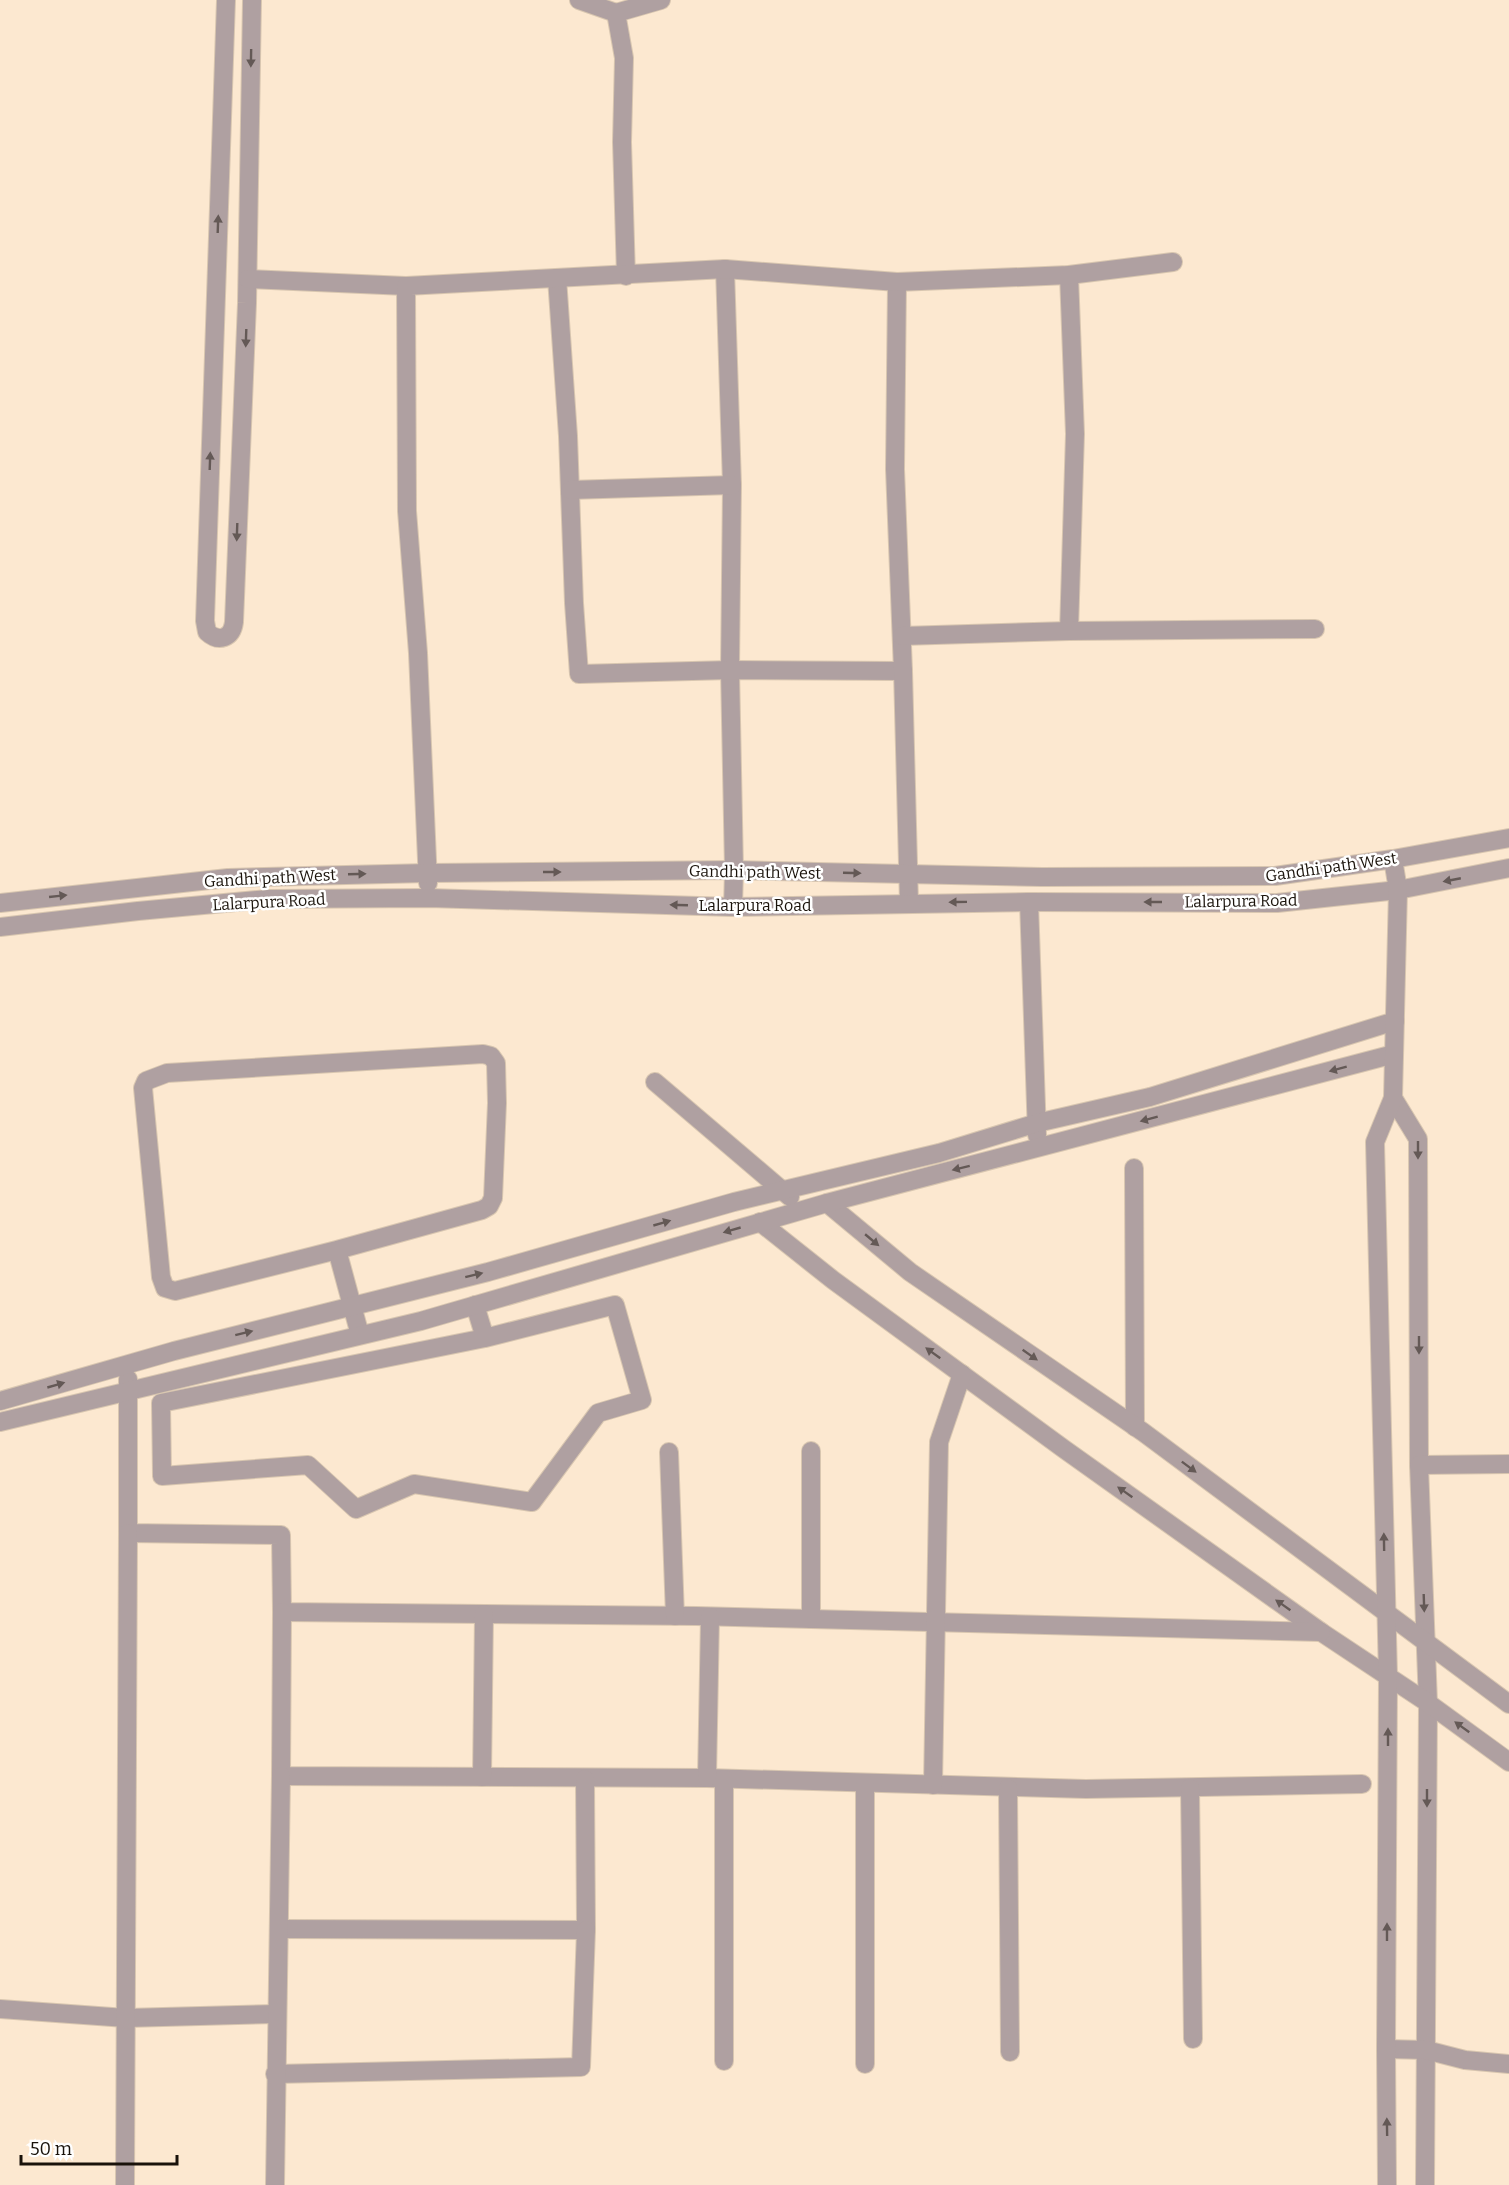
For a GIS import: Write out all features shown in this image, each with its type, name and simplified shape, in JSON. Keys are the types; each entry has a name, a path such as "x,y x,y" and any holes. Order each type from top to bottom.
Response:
{"street":[{"path":"226,0 205,621 207,632 214,637 228,636 233,628 248,270 252,0"},
{"path":"579,0 616,13 661,0"},
{"path":"616,13 624,58 622,142 626,276"},
{"path":"225,18 252,19"},
{"path":"222,101 250,103"},
{"path":"217,260 248,270 406,286 725,269 897,282 1069,275 1173,262"},
{"path":"725,269 732,484 730,670 733,907"},
{"path":"1069,275 1075,434 1069,631"},
{"path":"557,278 568,436 579,674 730,670 903,671"},
{"path":"897,282 895,469 909,903"},
{"path":"406,286 407,511 418,653 429,898"},
{"path":"215,301 247,303"},
{"path":"570,490 732,484"},
{"path":"902,636 1069,631 1316,629"},
{"name":"Gandhi path West","path":"0,903 228,878 428,873 734,870 1042,877 1275,876 1394,859 1509,838"},
{"path":"1388,2185 1386,2049 1388,1676 1376,1142 1393,1098 1398,890 1394,859"},
{"name":"Lalarpura Road","path":"0,927 268,899 429,898 733,907 1029,902 1276,903 1398,890 1509,868"},
{"path":"1029,902 1038,1149"},
{"path":"0,1401 127,1365 783,1191 939,1153 1037,1123 1150,1097 1395,1021"},
{"path":"471,1054 490,1056 496,1062 497,1103 493,1198 489,1206 482,1210 338,1250 175,1291 165,1288 161,1277 143,1088 146,1080 167,1073 471,1054"},
{"path":"0,1422 457,1310 827,1203 1394,1054"},
{"path":"656,1082 806,1209"},
{"path":"1393,1098 1418,1139 1419,1465 1428,1703 1425,2185"},
{"path":"1134,1168 1134,1427"},
{"path":"827,1203 910,1272 1134,1427 1509,1704"},
{"path":"760,1222 834,1281 962,1374 1321,1632 1428,1703 1509,1762"},
{"path":"606,1238 615,1265"},
{"path":"338,1250 360,1335"},
{"path":"448,1281 457,1310"},
{"path":"475,1305 485,1338"},
{"path":"615,1305 642,1400 598,1413 532,1502 414,1484 356,1509 308,1465 162,1476 161,1403 485,1338 615,1305"},
{"path":"125,2185 129,1390 127,1365"},
{"path":"933,1785 939,1442 962,1374"},
{"path":"811,1451 811,1619"},
{"path":"669,1452 675,1616"},
{"path":"1419,1465 1509,1464"},
{"path":"128,1533 281,1535 281,1776 275,2185"},
{"path":"282,1612 675,1616 1321,1632"},
{"path":"482,1777 484,1614"},
{"path":"710,1617 724,2061"},
{"path":"281,1776 716,1779 1008,1788 1190,1788 1362,1784"},
{"path":"275,2074 581,2067 586,1930 585,1779"},
{"path":"865,1784 865,2064"},
{"path":"1008,1788 1010,2052"},
{"path":"1190,1788 1193,2039"},
{"path":"279,1929 586,1930"},
{"path":"0,2009 126,2018 277,2014"},
{"path":"1386,2049 1426,2050 1465,2060 1509,2064"}]}
